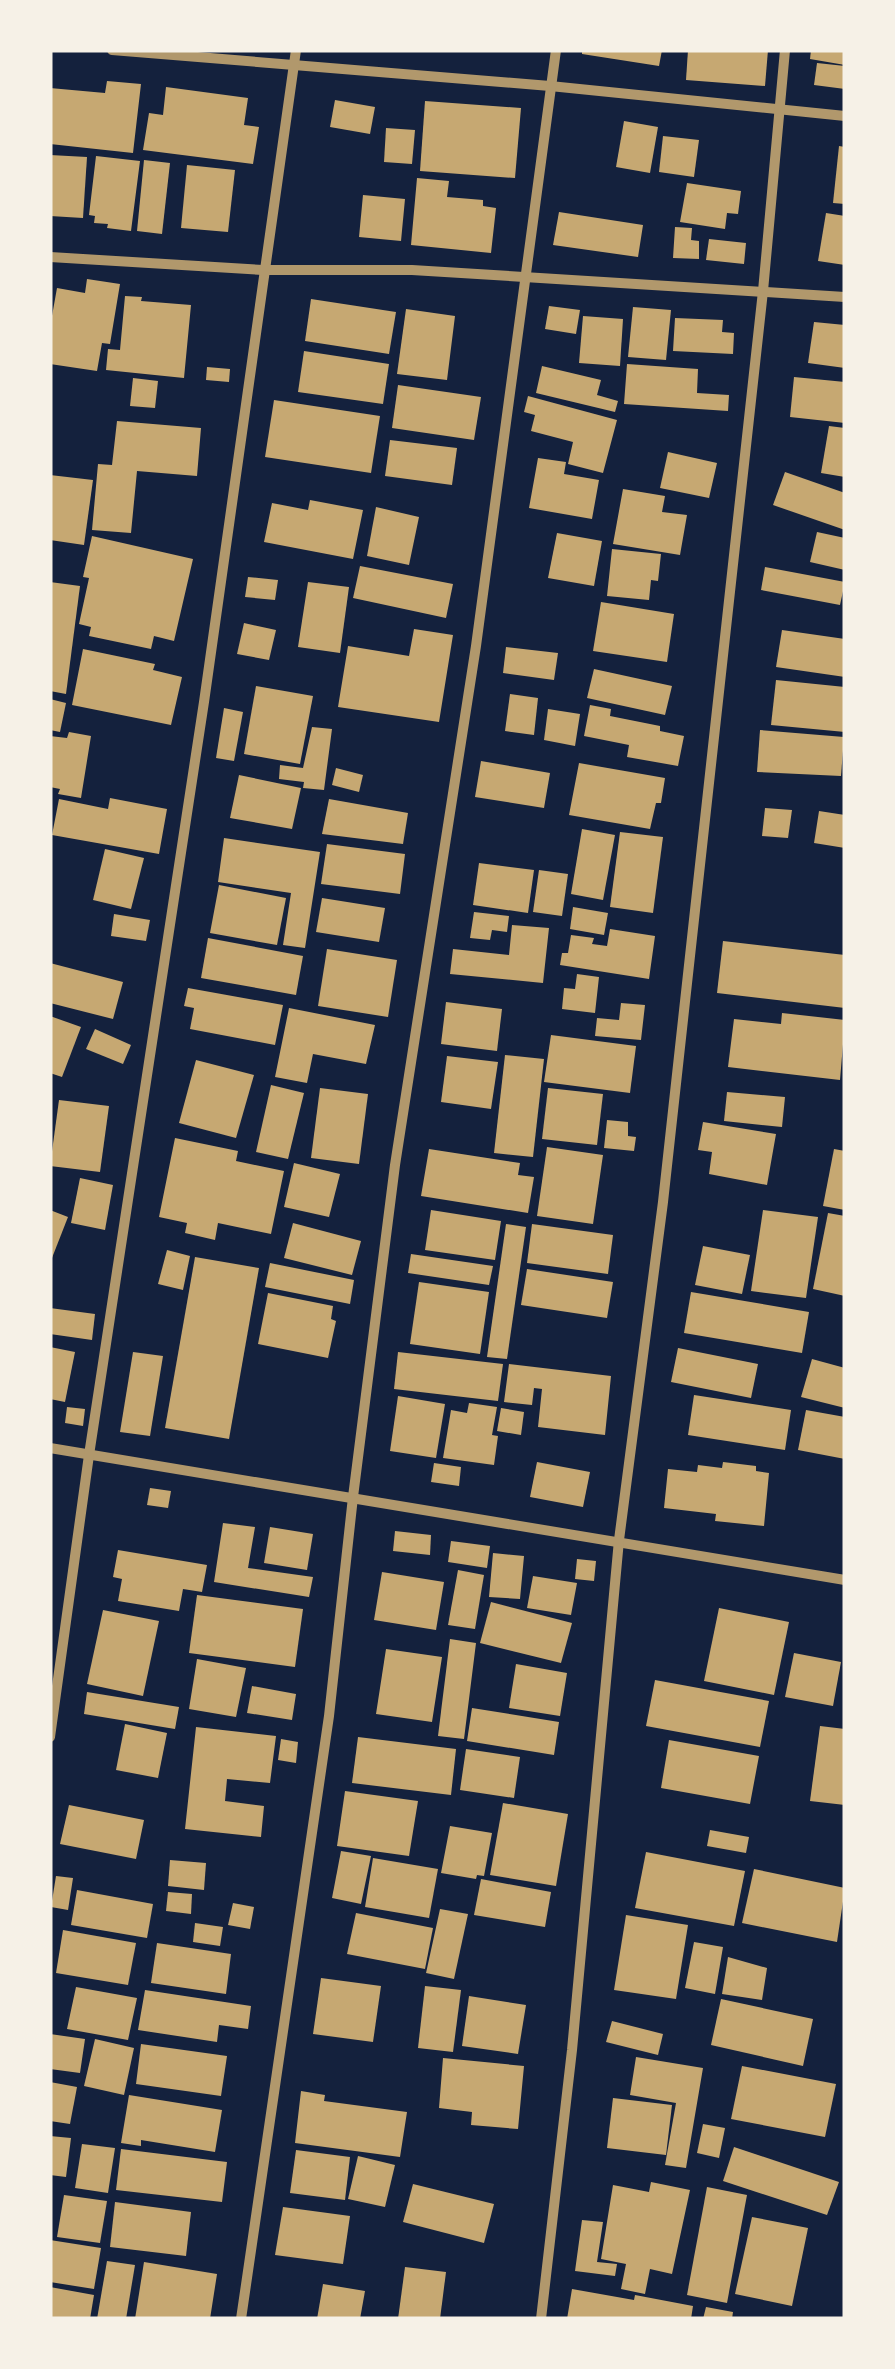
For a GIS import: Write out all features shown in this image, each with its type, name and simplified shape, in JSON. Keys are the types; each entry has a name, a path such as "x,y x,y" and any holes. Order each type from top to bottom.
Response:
{"street":[{"path":"112,50 550,86 845,116"},
{"path":"50,1737 296,50"},
{"path":"241,2319 329,1716 352,1497 395,1165 476,646 556,50"},
{"path":"541,2319 572,2050 619,1540 663,1202 763,291 785,50"},
{"path":"50,257 264,270 412,270 845,297"},
{"path":"50,1448 845,1580"}],"building":[{"path":"582,50 662,50 659,66 582,54"},
{"path":"688,50 768,50 765,86 686,80"},
{"path":"811,50 845,50 845,65 810,59"},
{"path":"817,63 845,66 845,89 814,85"},
{"path":"107,81 141,84 133,153 50,144 50,88 105,93"},
{"path":"166,87 248,98 244,125 259,127 253,164 143,150 149,113 163,115"},
{"path":"335,100 375,107 370,134 330,127"},
{"path":"425,101 521,108 515,178 420,171"},
{"path":"624,121 658,127 650,173 616,167"},
{"path":"386,128 415,130 412,164 384,162"},
{"path":"663,136 699,140 694,177 659,172"},
{"path":"839,146 845,147 845,204 833,203"},
{"path":"50,155 87,157 83,218 50,216"},
{"path":"96,156 140,161 131,231 107,228 108,224 94,223 95,216 89,215"},
{"path":"144,160 170,163 162,234 137,231"},
{"path":"187,165 235,170 228,232 181,228"},
{"path":"417,178 449,181 447,197 483,200 483,206 496,208 491,253 411,245"},
{"path":"687,183 741,191 738,214 727,213 725,229 680,222"},
{"path":"363,195 405,199 401,241 359,237"},
{"path":"559,212 643,225 638,257 553,245"},
{"path":"826,213 845,216 845,265 818,261"},
{"path":"675,227 692,228 691,240 699,241 699,259 673,258"},
{"path":"709,239 746,243 744,264 706,260"},
{"path":"87,279 120,284 110,344 102,343 97,371 50,364 50,327 57,288 85,293"},
{"path":"125,296 191,305 184,378 106,370 108,349 120,350"},
{"path":"311,299 396,312 389,354 305,341"},
{"path":"549,306 580,310 576,334 545,329"},
{"path":"633,307 671,310 666,360 628,357"},
{"path":"406,309 455,316 447,380 397,374"},
{"path":"583,316 623,319 620,366 579,363"},
{"path":"675,318 723,320 722,332 734,333 733,354 673,351"},
{"path":"814,322 845,325 845,368 808,363"},
{"path":"304,351 389,364 383,404 298,392"},
{"path":"627,364 698,369 697,393 729,395 728,411 624,404"},
{"path":"542,366 601,380 597,395 618,401 615,412 536,393"},
{"path":"207,367 230,369 229,382 206,380"},
{"path":"794,377 845,382 845,423 790,417"},
{"path":"133,378 158,381 155,408 130,406"},
{"path":"398,385 481,397 474,440 392,428"},
{"path":"528,396 617,420 603,473 568,464 573,442 531,431 535,415 524,412"},
{"path":"274,400 380,416 371,473 265,457"},
{"path":"117,421 201,428 197,476 137,471 131,533 92,530 98,464 112,465"},
{"path":"829,426 845,428 845,477 821,473"},
{"path":"390,440 457,448 452,485 385,476"},
{"path":"668,452 717,463 709,498 660,488"},
{"path":"538,458 566,462 564,474 599,480 592,519 529,508"},
{"path":"785,472 845,493 845,530 773,505"},
{"path":"50,475 93,480 84,545 50,540"},
{"path":"623,489 665,496 662,512 687,515 680,555 613,544"},
{"path":"310,500 363,510 353,559 264,542 272,503 308,510"},
{"path":"376,507 419,517 409,565 367,556"},
{"path":"817,532 845,538 845,570 810,562"},
{"path":"557,533 602,541 594,586 548,578"},
{"path":"92,536 193,559 174,641 154,636 151,649 89,636 91,627 79,624 89,578 83,577"},
{"path":"612,549 661,554 658,581 651,580 649,600 607,596"},
{"path":"360,566 453,584 446,618 353,598"},
{"path":"765,567 845,582 840,605 761,590"},
{"path":"248,577 278,580 275,600 245,597"},
{"path":"50,582 80,586 66,694 50,691"},
{"path":"308,582 349,587 340,653 298,647"},
{"path":"601,602 674,614 667,662 593,651"},
{"path":"244,623 276,630 269,660 237,654"},
{"path":"414,629 453,635 439,722 338,707 348,646 409,656"},
{"path":"782,630 845,639 845,677 776,667"},
{"path":"506,647 558,653 554,680 503,673"},
{"path":"83,649 155,664 153,670 182,677 171,725 72,705"},
{"path":"594,669 672,686 665,715 587,698"},
{"path":"776,680 845,687 845,732 771,725"},
{"path":"256,686 313,696 300,764 244,754"},
{"path":"510,694 538,698 534,735 505,731"},
{"path":"50,699 66,703 60,732 50,730"},
{"path":"590,705 611,709 610,716 660,726 660,731 684,736 678,766 627,757 629,745 584,736"},
{"path":"224,708 243,712 234,761 216,758"},
{"path":"548,709 580,714 575,746 544,740"},
{"path":"312,727 332,729 324,790 303,788 304,782 279,779 280,765 303,768"},
{"path":"760,730 844,737 841,776 757,772"},
{"path":"69,732 91,736 81,798 58,794 60,789 50,787 50,736 67,738"},
{"path":"481,761 550,773 544,808 475,797"},
{"path":"579,763 665,778 661,803 656,803 650,829 569,815"},
{"path":"336,768 363,775 359,792 332,785"},
{"path":"239,775 301,788 292,829 230,818"},
{"path":"110,798 167,809 159,854 52,835 59,799 108,809"},
{"path":"329,799 408,813 403,844 322,834"},
{"path":"765,808 792,810 788,838 762,836"},
{"path":"819,811 845,815 845,848 814,843"},
{"path":"582,829 615,835 603,900 571,894"},
{"path":"620,832 663,837 653,913 610,907"},
{"path":"224,838 320,852 305,948 283,945 291,893 218,882"},
{"path":"327,844 405,854 400,894 321,884"},
{"path":"105,849 144,858 131,909 93,900"},
{"path":"479,863 534,870 528,913 473,905"},
{"path":"539,870 568,874 562,916 533,912"},
{"path":"219,885 286,898 277,945 210,933"},
{"path":"322,898 385,908 379,942 316,932"},
{"path":"573,907 608,913 604,935 570,929"},
{"path":"474,912 509,916 507,932 492,930 490,940 470,938"},
{"path":"114,914 150,920 146,941 111,936"},
{"path":"512,925 549,928 543,983 450,974 453,949 509,955"},
{"path":"610,929 655,936 649,979 560,965 562,953 568,953 571,935 594,938 592,944 607,946"},
{"path":"208,938 303,956 296,995 201,978"},
{"path":"723,941 845,955 845,1008 717,993"},
{"path":"327,949 397,960 388,1017 318,1006"},
{"path":"50,963 123,982 113,1019 50,1003"},
{"path":"577,974 599,977 595,1013 562,1009 564,988 575,989"},
{"path":"188,988 283,1005 275,1045 190,1029 194,1008 184,1006"},
{"path":"446,1002 502,1009 497,1051 441,1044"},
{"path":"621,1003 645,1005 641,1040 595,1036 597,1018 619,1020"},
{"path":"289,1008 375,1025 366,1064 313,1054 307,1083 275,1077"},
{"path":"782,1013 845,1020 840,1080 728,1067 734,1019 781,1024"},
{"path":"50,1016 81,1027 62,1077 50,1073"},
{"path":"95,1029 131,1045 123,1064 86,1049"},
{"path":"551,1035 636,1046 630,1093 544,1082"},
{"path":"505,1055 544,1059 533,1157 494,1153"},
{"path":"447,1056 498,1062 491,1109 441,1102"},
{"path":"196,1060 254,1075 236,1138 179,1123"},
{"path":"271,1085 304,1093 288,1159 256,1152"},
{"path":"320,1088 368,1094 359,1164 311,1158"},
{"path":"548,1088 603,1094 597,1145 542,1139"},
{"path":"727,1092 785,1097 782,1127 724,1121"},
{"path":"59,1100 109,1106 100,1172 50,1166"},
{"path":"607,1120 628,1122 628,1136 636,1137 634,1151 604,1148"},
{"path":"703,1122 776,1134 767,1185 709,1174 712,1152 698,1150"},
{"path":"175,1138 238,1151 236,1161 284,1171 271,1234 218,1223 215,1240 185,1233 187,1223 159,1217"},
{"path":"547,1147 603,1155 593,1224 537,1216"},
{"path":"429,1149 520,1163 518,1175 534,1177 528,1213 421,1196"},
{"path":"834,1149 845,1151 845,1210 823,1206"},
{"path":"294,1163 340,1174 329,1217 284,1207"},
{"path":"80,1178 113,1185 105,1230 71,1223"},
{"path":"50,1210 68,1217 50,1263"},
{"path":"431,1210 501,1221 495,1260 425,1250"},
{"path":"763,1210 818,1217 806,1298 751,1291"},
{"path":"828,1213 845,1216 845,1296 813,1289"},
{"path":"293,1223 361,1241 352,1275 284,1258"},
{"path":"506,1224 526,1227 507,1359 487,1357"},
{"path":"532,1224 613,1235 608,1274 527,1263"},
{"path":"703,1246 750,1255 742,1294 695,1285"},
{"path":"167,1250 190,1256 183,1290 158,1284"},
{"path":"411,1254 493,1266 489,1285 408,1273"},
{"path":"195,1257 259,1268 229,1439 165,1428"},
{"path":"270,1263 354,1280 350,1304 265,1287"},
{"path":"527,1269 613,1282 607,1318 521,1305"},
{"path":"419,1282 489,1292 480,1354 410,1344"},
{"path":"691,1292 809,1312 802,1353 684,1333"},
{"path":"268,1293 333,1306 331,1319 336,1321 328,1358 258,1344"},
{"path":"50,1308 95,1314 92,1340 50,1334"},
{"path":"50,1347 75,1352 65,1402 50,1399"},
{"path":"678,1348 758,1364 751,1398 671,1382"},
{"path":"133,1352 163,1356 150,1436 120,1432"},
{"path":"398,1352 503,1364 498,1401 394,1389"},
{"path":"812,1359 845,1368 845,1408 801,1397"},
{"path":"509,1364 611,1376 605,1435 538,1427 542,1389 534,1388 532,1405 504,1402"},
{"path":"694,1395 791,1410 785,1450 688,1435"},
{"path":"398,1396 445,1404 436,1458 390,1451"},
{"path":"469,1403 497,1407 492,1435 498,1436 494,1465 443,1458 451,1410 467,1413"},
{"path":"67,1407 85,1409 83,1426 65,1423"},
{"path":"501,1408 524,1412 521,1435 497,1431"},
{"path":"806,1410 845,1417 845,1459 798,1450"},
{"path":"537,1462 590,1472 583,1507 530,1497"},
{"path":"723,1462 756,1466 756,1471 769,1473 764,1526 715,1521 716,1514 664,1508 668,1469 697,1472 698,1465 722,1468"},
{"path":"434,1463 461,1467 459,1486 431,1482"},
{"path":"150,1488 171,1491 168,1508 147,1505"},
{"path":"223,1523 255,1527 248,1568 313,1577 309,1597 214,1582"},
{"path":"270,1527 313,1534 307,1570 264,1563"},
{"path":"395,1531 431,1535 430,1555 393,1551"},
{"path":"451,1541 490,1546 487,1568 448,1562"},
{"path":"118,1550 207,1565 202,1592 183,1589 179,1611 118,1601 122,1579 113,1577"},
{"path":"493,1553 524,1556 520,1599 489,1597"},
{"path":"577,1559 596,1561 594,1581 575,1579"},
{"path":"458,1570 484,1575 475,1629 448,1625"},
{"path":"382,1572 444,1582 436,1630 374,1620"},
{"path":"533,1576 577,1583 571,1615 527,1608"},
{"path":"197,1595 303,1609 295,1667 189,1653"},
{"path":"491,1602 572,1623 561,1663 480,1643"},
{"path":"719,1608 789,1622 774,1695 704,1681"},
{"path":"103,1610 159,1621 143,1696 87,1684"},
{"path":"450,1639 476,1643 464,1739 438,1736"},
{"path":"386,1649 442,1657 432,1722 376,1714"},
{"path":"794,1653 841,1662 833,1706 785,1697"},
{"path":"197,1659 246,1668 236,1717 189,1709"},
{"path":"516,1664 567,1673 560,1716 509,1708"},
{"path":"655,1680 769,1701 760,1747 646,1726"},
{"path":"252,1686 296,1694 292,1720 247,1713"},
{"path":"87,1692 179,1707 175,1729 84,1714"},
{"path":"472,1708 559,1722 554,1755 467,1741"},
{"path":"125,1724 167,1733 158,1778 116,1770"},
{"path":"820,1726 845,1729 845,1805 810,1801"},
{"path":"196,1727 276,1736 270,1783 227,1779 225,1801 264,1806 261,1837 185,1829"},
{"path":"358,1737 456,1749 451,1795 352,1783"},
{"path":"281,1739 298,1742 296,1763 278,1760"},
{"path":"669,1740 759,1756 750,1804 661,1788"},
{"path":"466,1749 520,1757 514,1798 460,1790"},
{"path":"345,1791 418,1801 409,1856 337,1846"},
{"path":"503,1803 568,1814 556,1886 490,1875"},
{"path":"69,1805 144,1820 136,1859 60,1844"},
{"path":"450,1826 492,1833 484,1876 477,1875 476,1879 441,1873"},
{"path":"710,1830 749,1837 746,1853 707,1846"},
{"path":"341,1851 371,1856 361,1904 332,1898"},
{"path":"646,1852 745,1871 734,1926 635,1908"},
{"path":"373,1858 438,1869 429,1918 365,1907"},
{"path":"170,1860 206,1863 204,1890 168,1886"},
{"path":"754,1869 845,1888 837,1942 742,1923"},
{"path":"56,1876 73,1878 68,1910 51,1907"},
{"path":"481,1879 551,1892 545,1927 474,1915"},
{"path":"77,1890 153,1904 147,1938 71,1925"},
{"path":"168,1892 192,1894 191,1914 166,1911"},
{"path":"233,1903 254,1907 250,1929 228,1925"},
{"path":"440,1909 468,1914 454,1979 426,1973"},
{"path":"356,1913 433,1928 425,1969 347,1954"},
{"path":"626,1915 688,1925 676,1999 614,1990"},
{"path":"195,1923 223,1927 220,1946 193,1942"},
{"path":"63,1930 136,1943 128,1985 56,1973"},
{"path":"694,1942 723,1947 715,1994 685,1988"},
{"path":"157,1943 231,1954 226,1994 151,1983"},
{"path":"728,1957 767,1968 762,2000 722,1994"},
{"path":"321,1978 381,1986 373,2042 313,2034"},
{"path":"425,1986 461,1990 453,2052 418,2048"},
{"path":"76,1987 137,1998 128,2040 67,2029"},
{"path":"145,1990 251,2006 248,2029 219,2025 217,2042 138,2030"},
{"path":"469,1996 526,2005 518,2054 462,2046"},
{"path":"721,1999 813,2019 803,2066 711,2045"},
{"path":"612,2021 663,2034 658,2055 606,2042"},
{"path":"50,2034 85,2039 80,2073 50,2069"},
{"path":"95,2039 134,2048 124,2095 84,2086"},
{"path":"141,2044 227,2056 221,2096 136,2084"},
{"path":"636,2057 703,2068 686,2168 665,2165 676,2103 630,2095"},
{"path":"443,2058 524,2066 518,2129 471,2125 472,2112 439,2108"},
{"path":"742,2066 836,2084 825,2137 731,2119"},
{"path":"50,2082 77,2087 70,2124 50,2121"},
{"path":"301,2091 325,2095 324,2101 407,2112 400,2157 295,2143"},
{"path":"129,2095 222,2110 215,2152 141,2140 141,2146 121,2143"},
{"path":"613,2098 672,2105 666,2155 607,2148"},
{"path":"703,2124 725,2128 719,2158 697,2153"},
{"path":"50,2136 71,2138 66,2177 50,2175"},
{"path":"82,2144 115,2148 108,2193 75,2188"},
{"path":"734,2147 839,2182 827,2215 723,2181"},
{"path":"121,2149 227,2162 222,2202 116,2190"},
{"path":"296,2150 350,2157 345,2200 290,2193"},
{"path":"358,2156 395,2165 385,2207 348,2199"},
{"path":"651,2182 690,2190 672,2274 650,2269 645,2294 621,2289 626,2264 601,2259 613,2185 649,2192"},
{"path":"413,2184 494,2204 484,2243 403,2222"},
{"path":"707,2187 747,2195 727,2303 687,2295"},
{"path":"64,2195 107,2201 100,2243 57,2237"},
{"path":"115,2202 191,2212 186,2256 110,2247"},
{"path":"283,2207 350,2216 343,2264 275,2255"},
{"path":"752,2217 808,2228 792,2306 735,2294"},
{"path":"582,2220 603,2222 597,2262 617,2264 615,2276 575,2271"},
{"path":"50,2240 101,2248 94,2289 50,2282"},
{"path":"107,2261 135,2265 126,2319 97,2319"},
{"path":"144,2262 217,2274 210,2319 135,2319"},
{"path":"405,2267 446,2272 440,2319 398,2319"},
{"path":"323,2284 365,2291 360,2319 317,2319"},
{"path":"50,2287 94,2295 90,2319 50,2319"},
{"path":"572,2289 693,2306 691,2319 567,2319"},
{"path":"706,2307 733,2312 732,2319 703,2319"}]}
